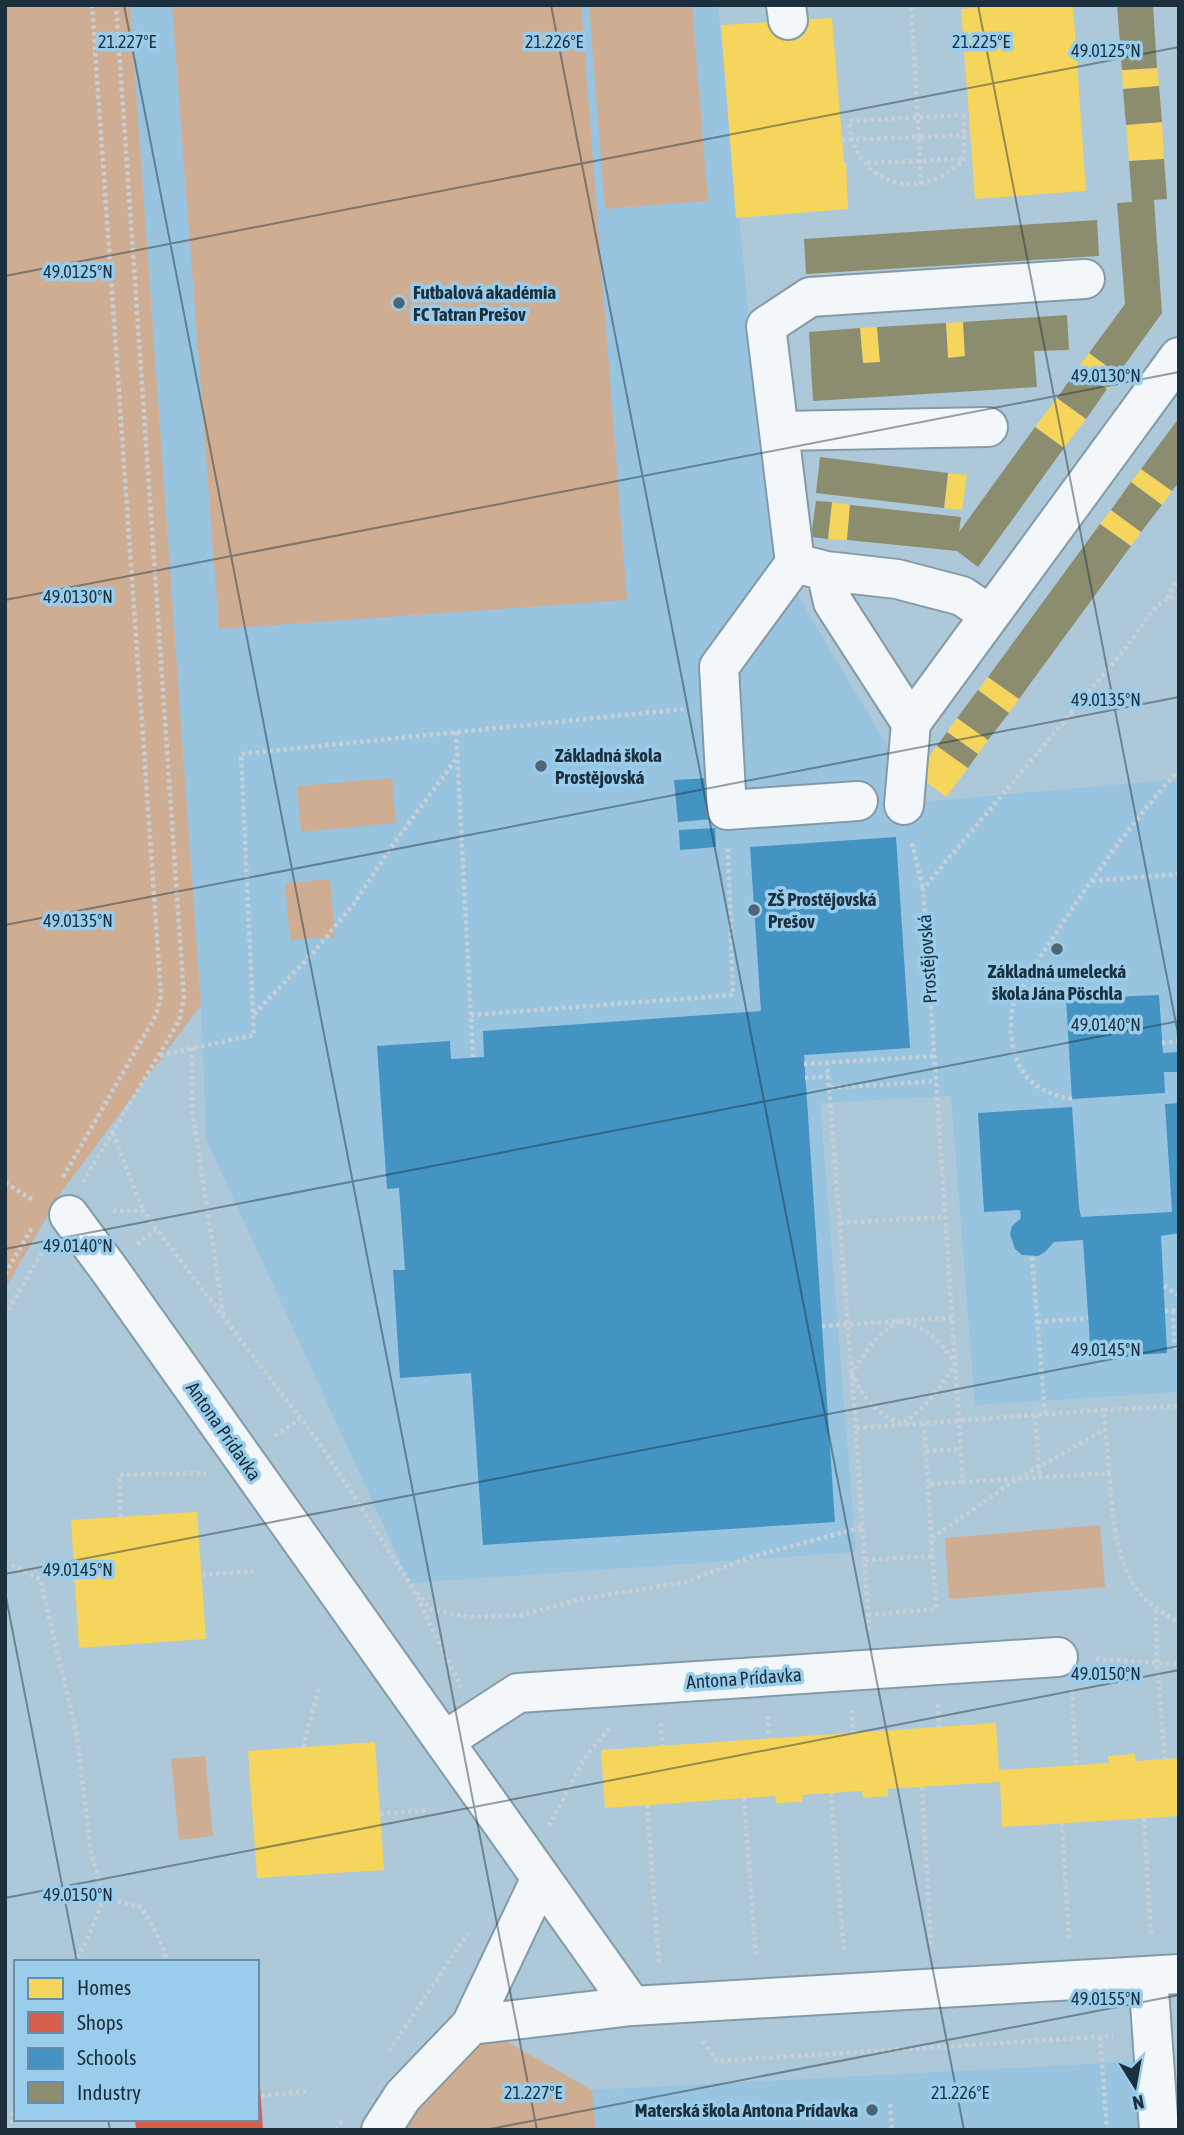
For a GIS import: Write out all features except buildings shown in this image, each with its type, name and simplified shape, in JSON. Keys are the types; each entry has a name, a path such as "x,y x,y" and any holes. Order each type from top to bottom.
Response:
{"street":[{"path":"911,723 810,567 780,431 766,326 810,297 1085,279"},
{"path":"904,805 911,723 1179,357"},
{"path":"780,431 988,427"},
{"path":"810,567 897,579 962,596 990,615"},
{"path":"810,567 719,667 727,810 858,801"},
{"name":"Antona Prídavka","path":"59,1209 101,1257 632,2006"},
{"name":"Antona Prídavka","path":"444,1741 518,1693 1064,1657"},
{"path":"381,2130 403,2096 471,2025 532,1866"},
{"path":"471,2025 632,2006 1164,1975 1159,2130"}],"path":[{"path":"5,1316 156,1016 161,996 92,5"},
{"path":"5,1274 59,1209 112,1132 179,1021 184,998 116,5"},
{"path":"911,5 921,184"},
{"path":"964,115 967,135 964,159 953,170 939,179 908,185 876,174 850,140 849,121 964,115"},
{"path":"842,140 967,135"},
{"path":"866,163 964,159"},
{"path":"1167,599 1179,578"},
{"name":"Prostějovská","path":"962,1482 923,889 1125,649 1155,609 1167,599 1179,595"},
{"path":"159,1055 254,1035 241,754 721,706"},
{"path":"456,732 473,1057"},
{"path":"253,1015 312,954 353,905 394,843 457,758"},
{"path":"1072,1099 1057,1096 1023,1075 1014,1060 1011,1020 1014,1000 1091,881 1150,801 1179,770"},
{"path":"471,1015 733,995 727,810"},
{"path":"1091,881 1179,874"},
{"path":"1162,1043 1179,1041"},
{"path":"192,1048 192,1110 224,1320"},
{"path":"804,1063 934,1056"},
{"path":"827,1062 872,1670"},
{"path":"805,1078 828,1076"},
{"path":"829,1088 936,1081"},
{"path":"112,1132 142,1211"},
{"path":"840,1223 945,1217"},
{"path":"1032,1257 1045,1413"},
{"path":"1164,1286 1179,1295"},
{"path":"1165,1311 1176,1310 1175,1351 1179,1351"},
{"path":"822,1326 951,1318"},
{"path":"1038,1322 1088,1318"},
{"path":"852,1374 868,1348 900,1321 916,1324 932,1335 955,1363 938,1392 902,1424"},
{"path":"852,1374 871,1406 887,1419 902,1424"},
{"path":"856,1428 1045,1413 1179,1406"},
{"path":"1104,1410 1116,1533 1128,1576 1156,1609 1179,1623"},
{"path":"1035,1415 1040,1477"},
{"path":"868,1615 936,1609 924,1423"},
{"path":"932,1539 1017,1479 1106,1429"},
{"path":"926,1451 960,1449"},
{"path":"120,1517 120,1475 254,1472"},
{"path":"928,1484 1109,1473"},
{"path":"410,1583 431,1610 469,1617 522,1615 581,1599 686,1582 751,1557 863,1527"},
{"path":"865,1560 933,1556"},
{"path":"5,1562 40,1579 77,1735 91,1853 104,1898 87,1940 75,1960"},
{"path":"202,1575 253,1571"},
{"path":"1156,1609 1164,1759"},
{"path":"1076,1765 1064,1657 1179,1664"},
{"path":"532,1866 587,1754 643,1685"},
{"path":"303,1747 319,1688"},
{"path":"922,1787 931,1948"},
{"path":"831,1793 844,1952"},
{"path":"744,1798 756,1958"},
{"path":"647,1805 659,1963"},
{"path":"380,1814 429,1810"},
{"path":"1144,1818 1151,1935"},
{"path":"1062,1824 1069,1940"},
{"path":"104,1898 141,1907 158,1936 167,1960"},
{"path":"387,2055 475,1923"},
{"path":"1100,2037 1107,2130"},
{"path":"261,2096 306,2091"},
{"path":"890,2104 891,2130"},
{"path":"336,2130 350,2108"},
{"path":"9,2130 14,2109"}],"shaded area":[{"path":"5,5 130,5 201,1005 60,1194 5,1289"},
{"name":"Základná škola Prostějovská","path":"130,5 718,5 772,551 920,802 1179,779 1179,1392 975,1405 951,1096 820,1103 856,1552 410,1583 206,1139 201,1005"},
{"name":"Futbalová akadémia FC Tatran Prešov","path":"172,5 581,5 627,600 219,629"},
{"path":"589,5 692,5 708,201 605,209"},
{"path":"392,778 396,823 301,832 297,786"},
{"path":"330,879 335,937 290,940 285,883"},
{"path":"1100,1525 1105,1587 949,1599 945,1538"},
{"path":"205,1756 213,1836 179,1840 171,1759"},
{"path":"458,2014 592,2090 596,2130 378,2130"},
{"name":"Materská škola Antona Prídavka","path":"1148,2061 1152,2130 596,2130 592,2090"}],"place":[{"name":"Futbalová akadémia FC Tatran Prešov","path":"399,303"},
{"name":"Základná škola Prostějovská","path":"541,766"},
{"name":"ZŠ Prostějovská Prešov","path":"754,910"},
{"name":"Základná umelecká škola Jána Pöschla","path":"1057,949"},
{"name":"Materská škola Antona Prídavka","path":"872,2110"}]}
